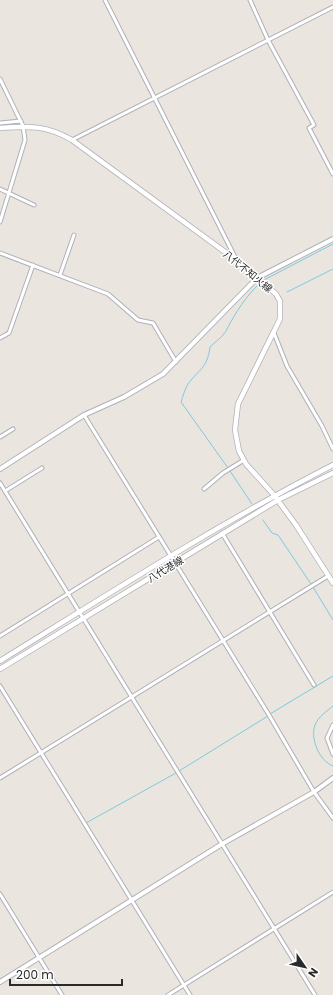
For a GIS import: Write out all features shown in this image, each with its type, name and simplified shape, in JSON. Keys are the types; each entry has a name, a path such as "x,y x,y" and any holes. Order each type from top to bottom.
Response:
{"main road":[{"name":"八代不知火線","path":"0,128 23,126 50,129 72,140 236,260 276,294 280,306 280,319 238,404 235,430 239,451 244,460 278,500 333,583"},
{"name":"八代港線","path":"0,661 170,555 274,495 333,465"},
{"name":"八代港線","path":"0,669 278,500 333,473"}],"street":[{"path":"105,0 156,98 236,260"},
{"path":"250,0 268,40 314,125 309,128 333,174"},
{"path":"72,140 333,7"},
{"path":"0,79 21,121 25,140 0,222"},
{"path":"0,123 21,121"},
{"path":"0,189 34,205"},
{"path":"60,275 74,235"},
{"path":"0,469 84,415 124,397 163,374 259,279 333,239"},
{"path":"0,253 108,294 138,320 153,323 176,362"},
{"path":"0,338 9,333 33,265"},
{"path":"274,333 287,366 322,426 333,449"},
{"path":"84,415 223,640 314,792 333,818"},
{"path":"0,437 13,429"},
{"path":"204,489 223,473 244,460"},
{"path":"5,491 42,468"},
{"path":"0,483 132,695 315,995"},
{"path":"222,533 314,685"},
{"path":"0,636 159,538"},
{"path":"0,778 270,610 328,576"},
{"path":"0,686 190,995"},
{"path":"333,725 327,738 333,754"},
{"path":"0,982 222,844 314,792 333,778"},
{"path":"168,995 333,892"},
{"path":"0,894 62,995"}],"waterway":[{"path":"262,281 333,244"},
{"path":"287,292 333,269"},
{"path":"228,468 181,402 188,384 205,364 210,347 226,332 242,304 260,283"},
{"path":"230,471 252,504"},
{"path":"263,520 272,533 278,535 311,584"},
{"path":"313,587 333,620"},
{"path":"270,714 333,676"},
{"path":"333,706 318,719 314,730 315,742 320,754 333,766"},
{"path":"179,771 268,716"},
{"path":"86,823 176,773"}]}
